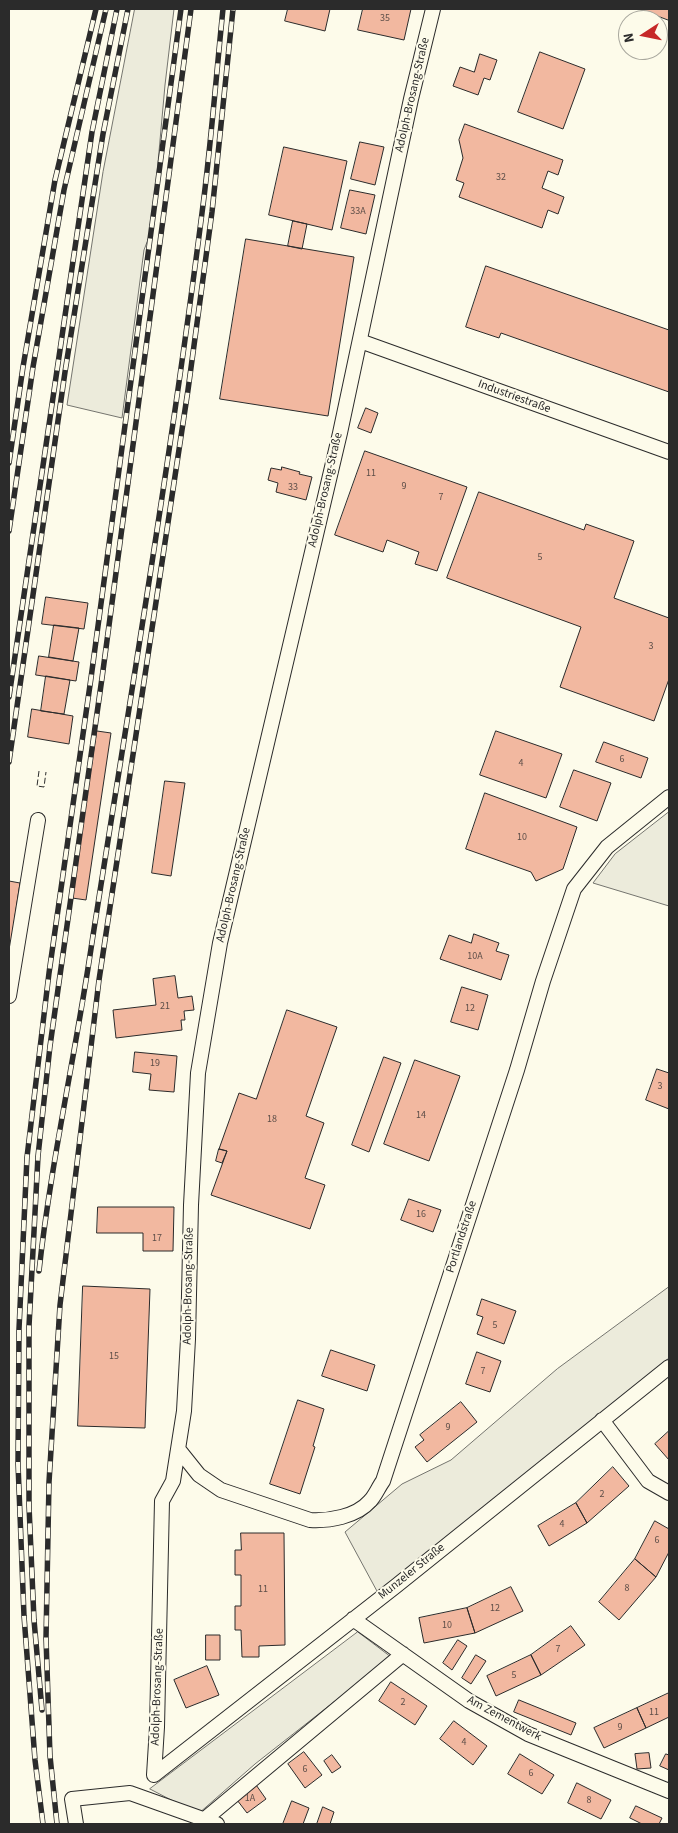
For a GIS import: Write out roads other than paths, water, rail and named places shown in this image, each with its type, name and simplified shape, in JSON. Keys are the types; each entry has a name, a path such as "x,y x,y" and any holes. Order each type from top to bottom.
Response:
{"street":[{"name":"Adolph-Brosang-Straße","path":"154,1775 157,1727 162,1501 173,1481 184,1411 188,1339 191,1205 198,1073 220,943 360,341 411,100 433,9"},
{"name":"Industriestraße","path":"360,341 669,452"},
{"name":"Portlandstraße","path":"179,1450 199,1475 221,1490 310,1520 324,1521 348,1516 369,1502 383,1481 574,889 607,847 669,797"},
{"path":"9,996 38,820"},
{"name":"Munzeler Straße","path":"154,1775 669,1367"},
{"path":"602,1420 648,1481 669,1493"},
{"name":"Am Zementwerk","path":"353,1619 469,1701 528,1734 669,1791"},
{"path":"76,1824 72,1799 130,1792 211,1822 403,1654"}],"railway":[{"path":"9,463 23,367 55,180 96,9"},
{"path":"9,531 33,367 64,190 106,9"},
{"path":"9,697 92,132 117,9"},
{"path":"9,762 65,372 103,134 128,9"},
{"path":"43,1824 35,1760 24,1616 18,1464 19,1329 27,1157 49,973 91,678 181,9"},
{"path":"42,1710 34,1620 29,1506 29,1326 38,1156 50,1046 102,678 191,9"},
{"path":"39,1271 50,1189 86,983 177,396 205,188 223,9"},
{"path":"57,1824 50,1756 46,1638 49,1482 60,1305 99,980 188,390 212,212 233,9"}]}
